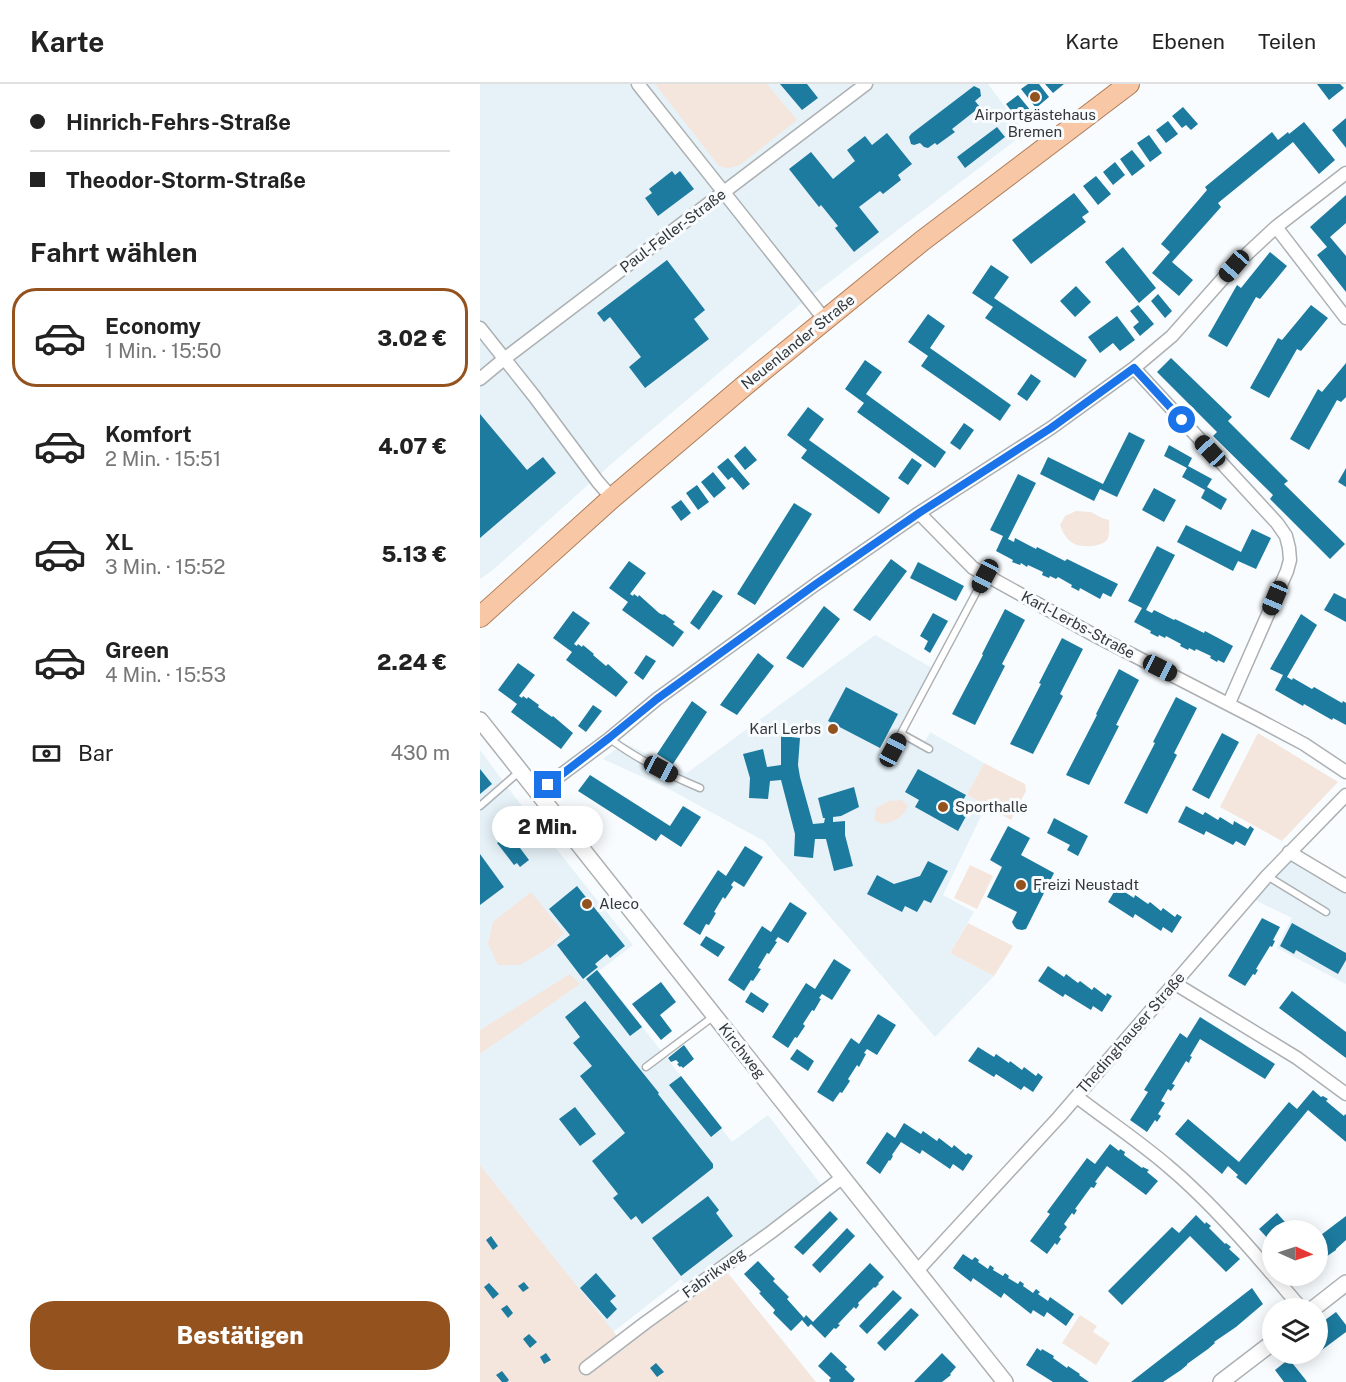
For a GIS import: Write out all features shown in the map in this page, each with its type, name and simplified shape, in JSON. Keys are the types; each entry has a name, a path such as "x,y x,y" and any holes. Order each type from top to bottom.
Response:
{"main road":[{"name":"Neuenlander Straße","path":"480,617 612,498 744,386 922,241 1129,84"}],"street":[{"path":"638,84 825,320"},
{"name":"Paul-Feller-Straße","path":"480,379 866,84"},
{"path":"538,792 657,699 789,603 919,513 1051,428 1134,368 1172,336 1234,266 1276,227 1346,173"},
{"path":"1276,227 1346,318"},
{"path":"480,328 612,498"},
{"path":"1134,368 1265,510 1286,536 1288,542 1290,560 1287,571 1229,704"},
{"name":"Karl-Lerbs-Straße","path":"919,513 973,568 985,576 1304,744 1346,772"},
{"name":"Kirchweg","path":"480,720 1005,1382"},
{"name":"Thedinghauser Straße","path":"917,1271 1077,1097 1267,876 1346,795"},
{"path":"1289,852 1346,886"},
{"path":"1174,983 1297,1058 1346,1094"},
{"path":"1077,1097 1168,1166 1262,1261"},
{"name":"Fabrikweg","path":"586,1368 843,1178"},
{"path":"1327,1298 1346,1283"},
{"path":"1283,1286 1293,1298"},
{"path":"1221,1382 1262,1351"}],"lane":[{"path":"890,754 985,576"},
{"path":"902,734 929,749"},
{"path":"609,738 624,750 700,788"},
{"path":"480,806 520,770"},
{"path":"1267,876 1326,912"},
{"path":"646,1067 714,1015"}],"shaded area":[{"path":"480,84 988,84 1025,133 798,306 617,459 480,579"},
{"path":"655,84 767,84 797,120 740,165 730,168 722,167"},
{"path":"1076,511 1091,512 1109,520 1109,533 1106,541 1096,546 1082,546 1068,540 1060,525 1065,516"},
{"path":"875,635 932,668 901,729 922,741 926,740 930,732 984,763 967,795 986,806 943,895 974,912 950,953 994,976 935,1037 764,841 667,788 603,759 624,743 687,773"},
{"path":"1258,733 1338,782 1282,841 1220,807"},
{"path":"480,750 633,945 599,971 732,1142 768,1115 822,1186 686,1286 681,1279 613,1332 480,1165"},
{"path":"984,763 1025,784 1026,791 1011,820 967,795"},
{"path":"902,800 908,806 897,819 881,824 874,819 876,808 889,801"},
{"path":"1296,850 1346,878 1346,984 1277,948 1292,918 1251,898"},
{"path":"970,865 993,876 977,909 954,898"},
{"path":"531,892 564,933 550,947 520,965 498,965 488,944 493,922"},
{"path":"968,923 1013,946 994,976 950,953"},
{"path":"570,974 580,984 480,1054 480,1030"},
{"path":"480,1165 625,1346 727,1272 816,1382 480,1382"},
{"path":"1080,1315 1097,1326 1093,1332 1110,1343 1096,1365 1062,1343"}],"building":[{"path":"780,84 807,84 818,98 802,110"},
{"path":"1028,84 1039,84 1049,97 1036,108 1021,89"},
{"path":"1045,84 1064,84 1053,93"},
{"path":"1317,84 1340,84 1344,88 1329,100"},
{"path":"974,86 980,89 981,96 975,101 980,107 952,129 955,132 937,145 935,143 928,148 920,143 911,144 909,137 911,134"},
{"path":"1018,95 1031,111 1019,121 1006,104"},
{"path":"1183,107 1198,124 1191,130 1186,125 1182,128 1172,116"},
{"path":"1346,118 1346,148 1332,130"},
{"path":"1168,121 1178,134 1166,143 1156,130"},
{"path":"1304,122 1335,160 1319,174 1293,142 1218,203 1221,207 1172,262 1193,280 1179,296 1152,273 1170,252 1161,244 1207,190 1205,187 1272,132 1278,140"},
{"path":"997,127 1005,137 965,168 957,157"},
{"path":"887,133 912,164 898,175 901,180 883,194 880,191 859,207 879,232 854,252 835,228 838,226 821,205 819,207 789,169 811,152 833,179 855,161 847,150 865,136 872,145"},
{"path":"1149,135 1162,153 1150,162 1137,143"},
{"path":"1132,150 1145,166 1132,176 1120,159"},
{"path":"1115,162 1125,175 1113,185 1103,172"},
{"path":"672,171 675,175 680,171 694,189 658,216 645,198 652,193 649,189"},
{"path":"1096,176 1111,194 1098,205 1083,186"},
{"path":"1074,193 1089,212 1082,217 1086,222 1031,264 1012,240"},
{"path":"1346,195 1346,223 1330,237 1346,256 1346,292 1317,255 1327,247 1310,227"},
{"path":"1123,247 1156,288 1139,303 1105,262"},
{"path":"1270,252 1287,266 1260,299 1256,297 1227,347 1208,336 1237,285 1241,288"},
{"path":"667,260 705,310 694,319 709,339 645,388 629,367 641,357 610,317 604,322 597,313"},
{"path":"991,265 1009,277 994,298 1087,360 1075,378 985,318 993,307 972,293"},
{"path":"1076,286 1091,302 1075,317 1060,301"},
{"path":"1158,294 1172,311 1165,318 1151,301"},
{"path":"1138,305 1154,324 1140,336 1133,327 1139,322 1130,311"},
{"path":"1311,305 1328,318 1301,351 1297,349 1269,398 1250,388 1278,338 1282,340"},
{"path":"928,314 945,326 930,348 1011,405 1000,421 921,366 928,356 908,342"},
{"path":"1117,316 1135,340 1120,351 1113,343 1100,353 1088,337"},
{"path":"1171,358 1232,417 1228,421 1288,481 1284,484 1345,544 1330,559 1270,499 1273,495 1213,436 1217,432 1157,372"},
{"path":"865,360 882,372 866,394 946,452 935,468 857,412 864,403 845,389"},
{"path":"1346,363 1346,397 1341,402 1337,400 1309,450 1290,439 1318,389 1322,392"},
{"path":"1031,374 1041,381 1027,401 1017,394"},
{"path":"808,407 824,419 809,440 890,498 879,514 801,458 807,450 787,435"},
{"path":"480,414 527,470 543,457 556,473 480,538"},
{"path":"964,423 974,430 960,450 950,443"},
{"path":"1129,432 1145,440 1117,497 1100,489 1094,501 1040,474 1048,457 1103,484"},
{"path":"1169,445 1192,458 1188,466 1212,479 1207,487 1227,499 1221,510 1201,498 1205,490 1182,477 1187,468 1164,456"},
{"path":"745,446 757,460 745,470 734,456"},
{"path":"728,458 750,484 743,490 732,477 728,480 717,467"},
{"path":"912,458 922,465 908,485 898,478"},
{"path":"1346,468 1346,487 1338,482"},
{"path":"713,472 726,488 714,498 701,482"},
{"path":"1018,474 1036,483 1008,539 1014,542 1015,538 1065,561 1067,559 1118,584 1111,597 1103,593 1100,599 1080,588 1079,591 1058,577 1056,579 1050,576 1049,578 1042,575 1043,572 1028,565 1027,567 1021,563 1020,565 1012,562 1013,560 996,551 1003,536 990,530"},
{"path":"697,485 709,502 698,510 686,493"},
{"path":"1154,488 1176,500 1164,522 1142,510"},
{"path":"681,500 691,513 681,521 671,507"},
{"path":"794,503 812,514 755,605 737,594"},
{"path":"1186,525 1241,552 1252,529 1271,538 1256,569 1238,561 1233,571 1177,542"},
{"path":"1157,546 1175,555 1146,610 1152,613 1154,610 1204,633 1205,631 1233,646 1224,663 1218,660 1217,662 1210,658 1211,656 1196,649 1195,651 1189,648 1188,650 1166,636 1165,638 1159,635 1158,637 1134,622 1142,608 1128,601"},
{"path":"891,559 907,571 870,621 853,610"},
{"path":"629,561 646,573 630,594 638,597 639,595 659,613 675,622 673,624 684,632 673,647 622,610 628,602 609,588"},
{"path":"918,562 964,586 956,601 910,578"},
{"path":"713,590 723,596 699,630 690,623"},
{"path":"1334,593 1346,599 1346,622 1324,610"},
{"path":"824,606 840,619 803,668 786,658"},
{"path":"1005,609 1025,620 1002,664 1005,666 975,725 952,714"},
{"path":"573,611 590,623 574,644 582,647 583,645 628,682 616,697 566,660 572,652 553,638"},
{"path":"933,613 948,621 930,653 924,649 928,641 920,636"},
{"path":"1301,614 1317,625 1287,677 1346,703 1346,725 1304,704 1303,706 1275,690 1283,675 1270,669"},
{"path":"1062,638 1083,649 1060,694 1063,696 1033,754 1010,744"},
{"path":"758,653 774,666 737,715 720,705"},
{"path":"646,655 656,661 643,680 634,673"},
{"path":"518,663 535,675 519,696 527,699 528,697 573,733 561,749 511,712 517,704 498,690"},
{"path":"1119,669 1139,680 1089,785 1066,775"},
{"path":"846,687 898,714 880,748 828,721"},
{"path":"1176,697 1197,708 1174,753 1177,755 1147,814 1124,803"},
{"path":"692,701 707,712 673,764 657,754"},
{"path":"593,705 602,711 586,732 578,726"},
{"path":"1222,733 1239,742 1209,799 1192,790"},
{"path":"781,736 800,738 798,765 813,824 824,823 825,818 823,818 818,798 854,787 859,807 841,816 833,817 833,822 845,821 845,835 853,866 834,871 826,839 815,839 813,858 794,856 795,834 781,780 770,781 768,799 749,798 750,778 743,754 763,749 767,767 781,765"},
{"path":"480,769 492,784 480,794"},
{"name":"Sporthalle","path":"918,769 966,795 962,802 971,807 958,831 915,807 919,800 905,792"},
{"path":"590,775 670,826 683,806 701,817 681,847 661,834 656,841 578,791"},
{"path":"1186,806 1203,815 1205,812 1218,820 1220,817 1233,825 1234,821 1248,829 1250,826 1254,829 1245,846 1236,841 1233,845 1206,831 1204,835 1178,822"},
{"path":"1054,818 1088,836 1078,856 1067,850 1070,845 1047,833"},
{"name":"Freizi Neustadt","path":"1008,826 1030,838 1021,855 1054,873 1026,929 1022,930 1017,929 1012,922 1017,912 987,897 1002,867 990,860"},
{"path":"507,836 514,846 517,844 529,860 520,867 517,863 514,865 497,843"},
{"path":"745,846 763,857 744,887 734,881 731,885 733,887 725,899 723,897 709,925 706,924 700,935 683,924 718,870 726,876"},
{"path":"480,854 504,887 480,905"},
{"path":"928,861 948,871 931,903 924,900 917,912 905,906 902,912 867,894 877,875 894,884 920,876"},
{"path":"577,886 625,946 610,958 607,954 595,964 598,967 583,979 557,945 570,935 549,909"},
{"path":"1117,887 1134,898 1135,895 1148,904 1150,902 1161,911 1163,908 1175,917 1177,914 1182,917 1172,933 1163,927 1161,931 1135,914 1133,918 1108,902"},
{"path":"790,902 807,913 788,943 778,937 775,941 777,942 758,968 761,969 744,991 728,980 762,926 771,932"},
{"path":"1262,918 1280,927 1272,947 1270,946 1256,969 1258,970 1255,975 1253,974 1245,986 1228,976"},
{"path":"1292,923 1346,953 1346,960 1338,974 1296,950 1294,954 1280,946"},
{"path":"706,936 725,947 718,957 700,945"},
{"path":"834,959 851,970 832,1000 822,994 814,1011 812,1010 803,1024 805,1026 788,1048 772,1037 806,983 815,989"},
{"path":"1048,966 1064,977 1066,974 1092,990 1094,987 1106,996 1107,993 1112,996 1102,1012 1093,1006 1091,1010 1065,994 1063,997 1038,981"},
{"path":"597,970 642,1027 630,1036 586,979"},
{"path":"661,982 676,1002 660,1015 672,1031 661,1040 632,1004"},
{"path":"1292,991 1346,1032 1346,1058 1279,1008"},
{"path":"751,992 769,1004 763,1013 745,1002"},
{"path":"585,1001 713,1164 713,1168 642,1224 636,1216 631,1220 613,1198 618,1194 592,1161 625,1133 580,1076 592,1066 573,1043 580,1037 565,1017"},
{"path":"878,1014 896,1025 877,1055 867,1049 859,1067 857,1065 848,1079 850,1081 833,1102 817,1092 851,1038 859,1044"},
{"path":"1200,1017 1275,1064 1265,1079 1200,1039 1190,1056 1192,1057 1189,1063 1186,1061 1172,1084 1175,1085 1171,1091 1168,1089 1161,1101 1165,1103 1158,1114 1161,1116 1157,1122 1155,1120 1147,1132 1130,1120 1148,1092 1144,1090 1180,1033 1187,1038"},
{"path":"684,1045 694,1059 683,1068 677,1064 679,1063 676,1060 671,1062 668,1058"},
{"path":"978,1047 994,1057 996,1054 1009,1063 1010,1061 1022,1070 1024,1067 1036,1076 1038,1073 1043,1077 1033,1092 1024,1086 1021,1090 996,1074 994,1077 968,1061"},
{"path":"797,1049 814,1061 808,1071 790,1059"},
{"path":"681,1076 722,1128 711,1137 669,1085"},
{"path":"1313,1090 1321,1097 1328,1099 1326,1101 1344,1116 1346,1115 1346,1142 1308,1110 1246,1185 1228,1166 1222,1174 1175,1134 1188,1119 1239,1162 1289,1102 1297,1109"},
{"path":"575,1107 596,1134 580,1146 559,1119"},
{"path":"904,1123 921,1134 923,1131 937,1141 939,1138 952,1148 954,1145 966,1155 968,1153 973,1156 963,1171 953,1164 950,1169 922,1150 920,1154 901,1142 880,1174 866,1163 887,1132 895,1138"},
{"path":"1110,1144 1119,1151 1120,1149 1125,1152 1124,1155 1142,1168 1149,1170 1147,1172 1158,1181 1146,1195 1107,1166 1095,1182 1097,1183 1094,1188 1091,1187 1075,1209 1077,1210 1074,1215 1072,1213 1064,1224 1067,1227 1059,1237 1061,1239 1057,1245 1055,1243 1047,1254 1030,1241 1050,1214 1047,1212 1087,1158 1095,1164"},
{"path":"708,1196 719,1210 716,1213 733,1236 681,1276 652,1238"},
{"path":"830,1211 838,1219 803,1255 794,1247"},
{"path":"1277,1213 1283,1220 1269,1220"},
{"path":"1196,1215 1205,1224 1206,1222 1211,1226 1209,1228 1231,1247 1229,1249 1240,1259 1226,1272 1190,1236 1122,1305 1108,1291 1172,1227 1179,1233"},
{"path":"1346,1216 1346,1240 1328,1255 1328,1230"},
{"path":"847,1228 855,1236 820,1273 812,1265"},
{"path":"491,1236 498,1246 493,1250 486,1240"},
{"path":"963,1254 972,1260 975,1257 988,1269 990,1265 994,1268 993,1270 1003,1276 1005,1273 1009,1276 1008,1278 1018,1284 1020,1281 1033,1293 1036,1289 1040,1292 1038,1294 1048,1301 1050,1297 1074,1314 1066,1326 1047,1312 1044,1317 1033,1310 1031,1314 1004,1293 1001,1298 973,1278 971,1282 953,1268"},
{"path":"758,1261 775,1279 773,1281 789,1297 787,1299 804,1318 806,1315 813,1322 870,1263 884,1277 858,1303 856,1309 854,1307 838,1324 840,1325 825,1338 811,1324 808,1327 802,1320 791,1331 773,1313 775,1310 744,1274"},
{"path":"596,1273 616,1296 610,1301 617,1309 607,1319 580,1288"},
{"path":"524,1282 529,1288 523,1292 518,1286"},
{"path":"489,1283 499,1294 493,1299 484,1287"},
{"path":"1252,1288 1262,1305 1181,1370 1163,1382 1131,1382"},
{"path":"893,1290 902,1298 867,1334 859,1326"},
{"path":"507,1305 513,1313 508,1318 501,1309"},
{"path":"911,1308 919,1315 885,1351 877,1343"},
{"path":"1336,1312 1346,1325 1346,1332 1328,1345 1328,1318"},
{"path":"529,1334 537,1342 530,1348 523,1339"},
{"path":"1037,1348 1054,1356 1053,1358 1089,1382 1053,1382 1026,1365"},
{"path":"831,1352 847,1367 845,1369 855,1379 853,1382 830,1382 831,1378 818,1366"},
{"path":"546,1353 551,1360 544,1364 540,1357"},
{"path":"942,1353 956,1367 951,1375 942,1382 914,1382"},
{"path":"656,1363 664,1372 657,1377 650,1368"},
{"path":"1283,1364 1293,1364 1307,1382 1284,1382 1275,1370"},
{"path":"502,1371 509,1380 507,1382 502,1382 496,1375"}],"place":[{"name":"Airportgästehaus Bremen","path":"1035,97"},
{"name":"Karl Lerbs","path":"833,729"},
{"name":"Sporthalle","path":"943,807"},
{"name":"Freizi Neustadt","path":"1021,885"},
{"name":"Aleco","path":"587,904"}],"route":[{"path":"548,785 657,699 816,584 919,513 1051,428 1134,368 1182,420"}]}
